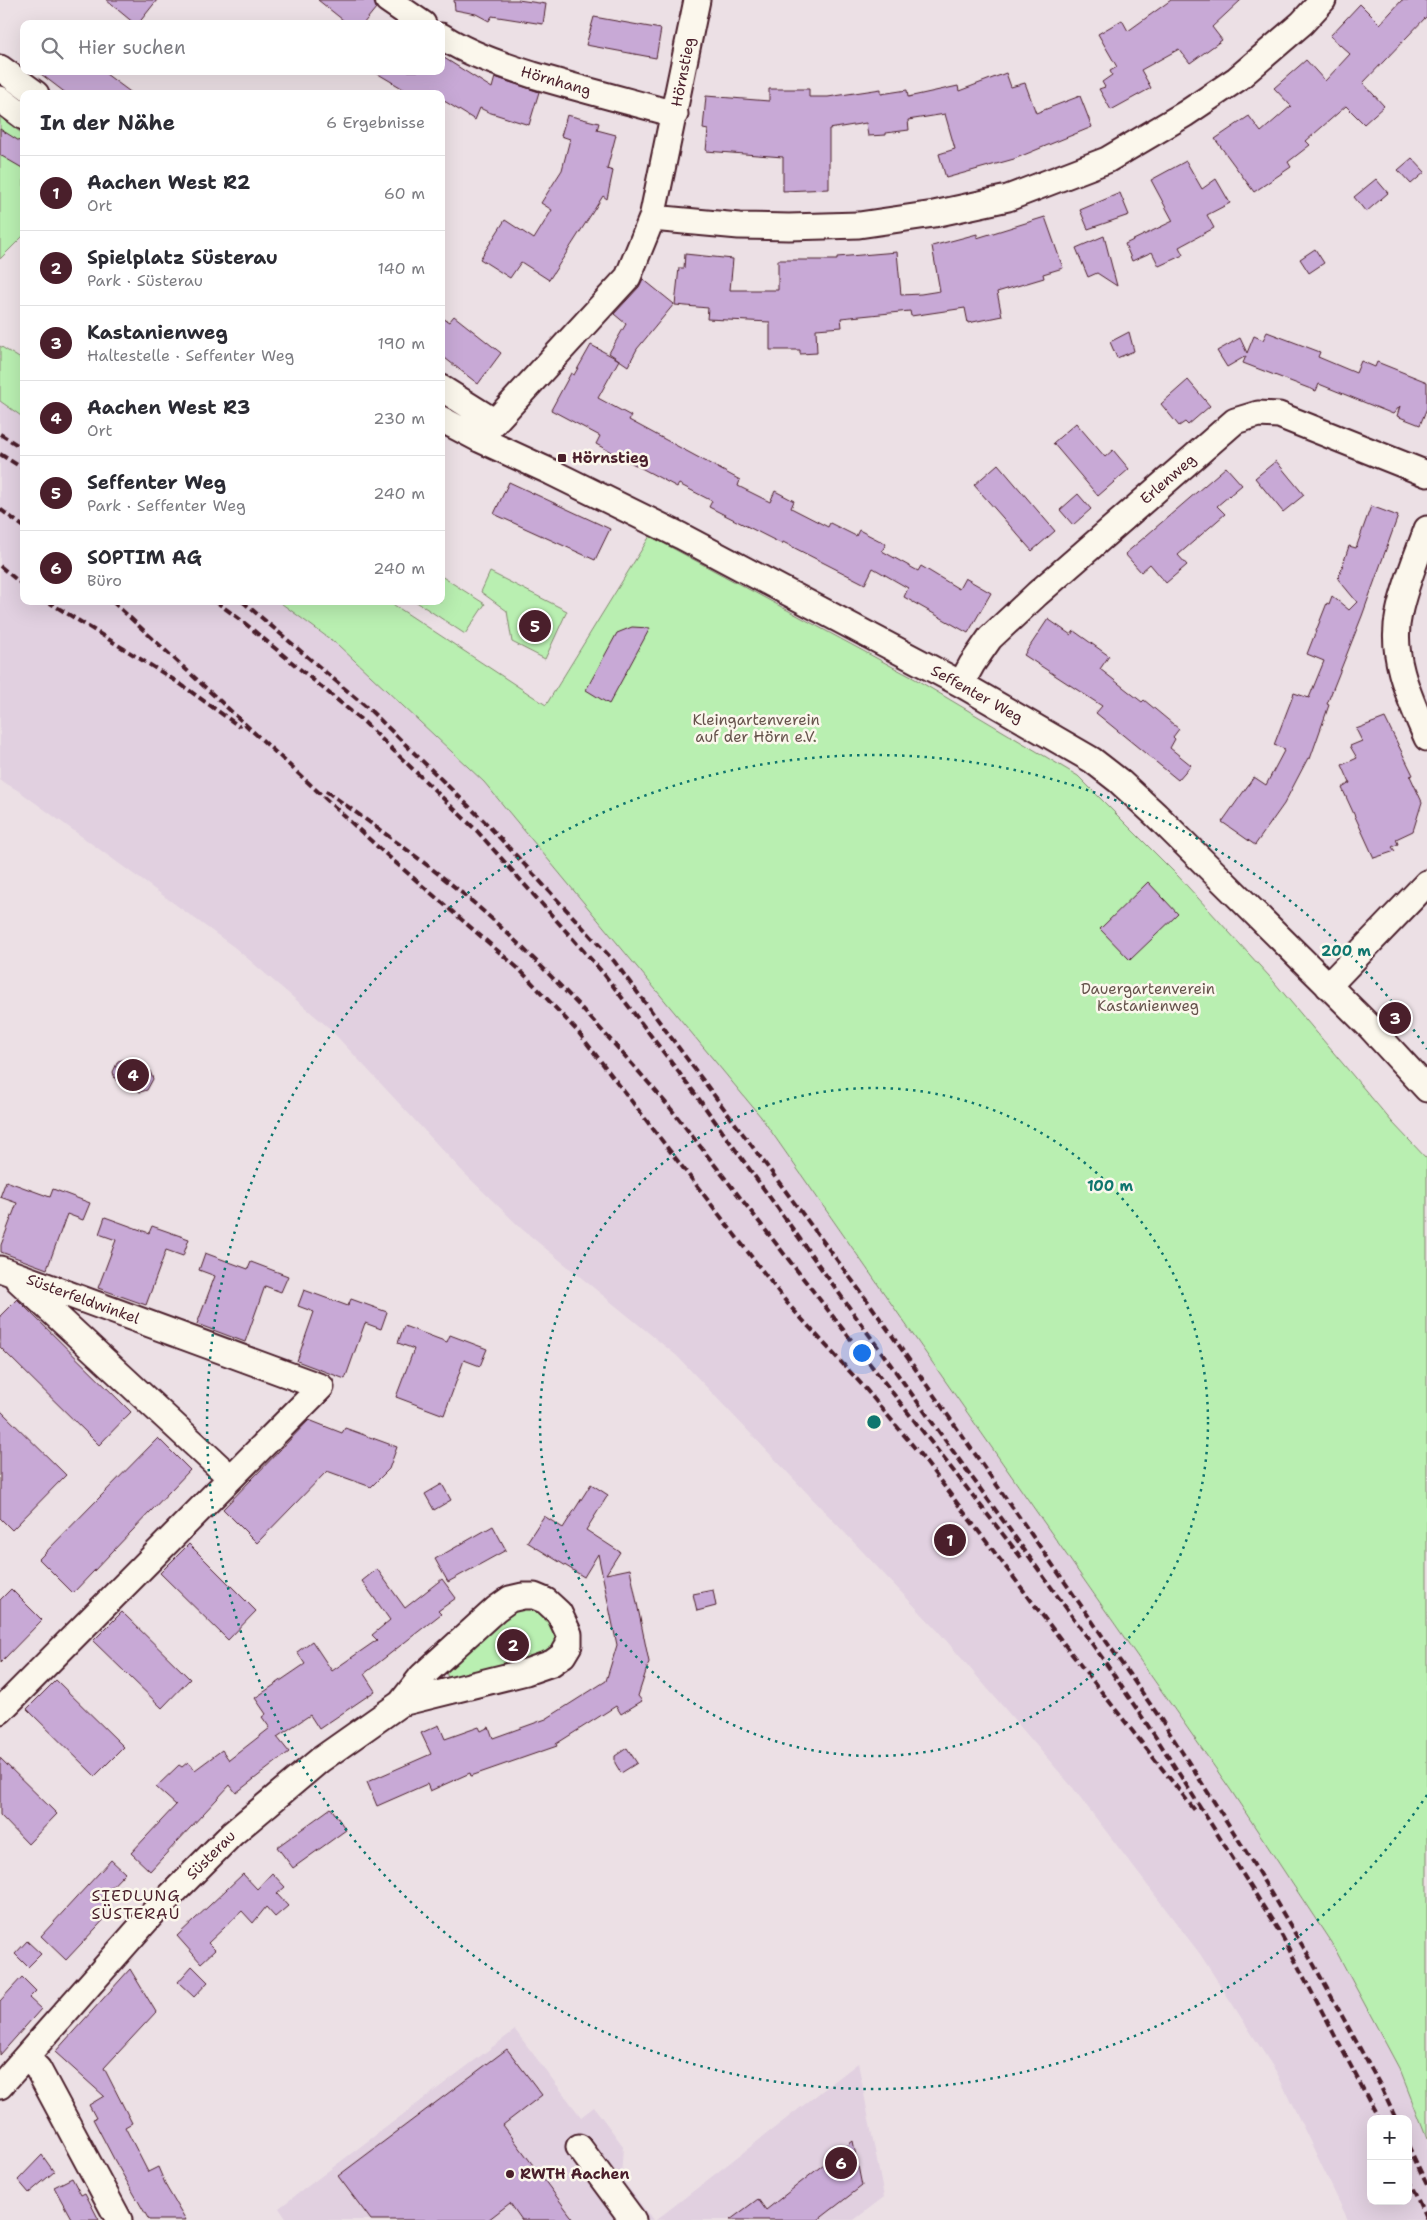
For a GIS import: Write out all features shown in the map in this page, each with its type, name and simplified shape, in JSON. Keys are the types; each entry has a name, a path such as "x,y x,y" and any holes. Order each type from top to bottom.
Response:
{"street":[{"path":"388,0 418,20"},
{"name":"Hörnstieg","path":"487,430 628,277 652,218 675,114 697,0"},
{"path":"652,218 769,227 859,225 934,214 1008,198 1107,160 1185,114 1237,79 1302,22 1323,0"},
{"name":"Hörnhang","path":"445,39 502,65 675,114"},
{"path":"0,68 30,90"},
{"path":"0,99 20,114"},
{"name":"Seffenter Weg","path":"445,392 487,430 551,472 672,532 961,684 1092,760 1119,781 1156,815 1328,986 1427,1089"},
{"name":"Erlenweg","path":"961,684 972,664 997,632 1037,594 1235,421 1258,414 1279,415 1427,474"},
{"name":"Seffenter Weg","path":"445,420 487,430"},
{"path":"1427,529 1398,615 1397,643 1401,672 1427,738"},
{"path":"1328,986 1427,883"},
{"name":"Süsterfeldwinkel","path":"0,1711 321,1387 3,1273"},
{"name":"Süsterfeldwinkel","path":"3,1273 230,1477"},
{"name":"Süsterau","path":"0,2086 152,1914 232,1834 320,1760 401,1703 422,1676 496,1609 510,1599 534,1596 546,1601 559,1613 569,1634 569,1645 563,1655 552,1663 526,1672 401,1703"},
{"path":"26,2057 38,2069 119,2220"},
{"path":"579,2147 633,2220"}],"shaded area":[{"path":"0,401 20,415 20,605 283,605 338,645 484,782 761,1117 1230,1789 1334,1947 1400,2070 1427,2139 1427,2220 1348,2220 1277,2073 1200,1954 1073,1788 938,1631 677,1356 523,1230 464,1173 328,1027 234,947 19,791 0,780"},
{"path":"515,2030 581,2117 594,2107 623,2146 621,2178 653,2220 287,2220 279,2208"},
{"path":"858,2063 884,2197 854,2220 656,2220"}],"green space":[{"path":"0,117 20,132 20,239 0,259"},
{"path":"0,346 20,358 20,415 0,401"},
{"path":"650,536 917,680 1078,776 1178,876 1269,976 1392,1122 1427,1159 1427,2139 1400,2070 1334,1947 1230,1789 761,1117 484,782 338,645 283,605 394,605 546,705"},
{"path":"490,572 567,611 545,659 512,642 507,611 481,592"},
{"path":"445,579 485,604 465,634 421,605 445,605"},
{"path":"526,1606 539,1612 549,1620 555,1630 557,1644 546,1655 449,1683 445,1667 503,1615"}],"building":[{"path":"106,0 157,0 141,20 130,20"},
{"path":"318,0 374,0 376,8 366,20 343,20"},
{"path":"454,0 518,0 546,4 543,24 492,16 489,21 476,14 455,10"},
{"path":"1171,0 1241,0 1212,27 1222,40 1190,63 1179,49 1141,70 1151,88 1111,110 1099,89 1105,87 1102,82 1112,75 1110,71 1117,67 1098,34 1122,20 1128,31"},
{"path":"1402,0 1427,0 1427,16 1363,83 1384,106 1364,124 1346,106 1306,141 1310,145 1288,162 1291,167 1254,192 1215,139 1249,116 1261,132 1291,106 1274,88 1306,60 1325,81 1350,54 1330,36 1360,4 1380,24"},
{"path":"594,17 661,29 656,58 586,45"},
{"path":"445,59 492,88 495,77 539,92 529,125 480,108 475,120 445,101 445,90 405,90 380,75 445,75"},
{"path":"1006,73 1011,87 1025,83 1036,113 1080,96 1092,127 1014,159 946,178 939,154 955,149 945,114 908,120 909,130 886,133 886,135 868,136 866,123 829,129 829,189 783,191 783,157 706,151 708,130 703,129 706,96 769,101 769,89 809,89 809,97 828,97 881,89 881,94 907,90 908,97 958,86 959,91"},
{"path":"42,75 107,75 128,90 62,90"},
{"path":"567,115 599,123 597,130 616,135 607,169 613,171 607,199 603,196 549,280 521,262 510,278 480,259 505,220 534,239 552,210 541,203 562,170 570,139 561,136"},
{"path":"0,129 20,142 20,167 0,155"},
{"path":"1412,158 1425,172 1411,184 1398,170"},
{"path":"1186,161 1202,189 1216,179 1230,203 1207,215 1214,228 1179,247 1183,255 1159,266 1152,252 1132,261 1125,244 1173,221 1151,180"},
{"path":"1376,179 1388,193 1366,212 1354,197"},
{"path":"1120,193 1129,215 1088,229 1080,210"},
{"path":"1045,217 1063,268 1043,274 1044,278 997,292 1002,316 968,323 965,308 911,316 910,311 841,318 842,327 816,329 817,353 800,354 800,350 770,350 770,322 707,319 708,308 675,305 679,268 684,268 685,254 733,259 730,290 778,290 778,260 837,260 837,257 897,252 901,295 940,291 932,246 977,234 977,238"},
{"path":"1104,236 1117,286 1097,273 1088,277 1076,248"},
{"path":"1315,249 1324,263 1309,273 1300,259"},
{"path":"643,279 674,304 637,349 628,366 609,353 626,324 614,314 639,287"},
{"path":"454,316 501,353 478,384 445,358 445,320 449,322"},
{"path":"1129,332 1134,351 1117,358 1110,342"},
{"path":"1267,332 1320,352 1318,357 1356,373 1361,361 1375,367 1377,362 1427,382 1427,408 1420,425 1397,416 1400,406 1393,414 1319,384 1316,391 1243,363 1246,356 1227,367 1217,351 1240,338 1247,353 1254,336 1263,340"},
{"path":"591,345 619,360 598,398 631,416 629,420 740,480 738,486 770,502 775,491 794,501 791,508 828,527 830,523 856,536 859,530 886,544 882,551 918,571 921,566 959,589 965,578 991,593 968,633 904,597 908,588 873,568 865,584 783,542 782,544 709,507 712,501 679,484 677,487 596,444 600,436 551,410 571,373 574,375"},
{"path":"1188,380 1210,406 1188,425 1185,422 1179,426 1161,404"},
{"path":"1076,423 1105,457 1113,450 1129,469 1098,496 1053,443"},
{"path":"1276,461 1304,495 1283,512 1255,478"},
{"path":"998,464 1055,531 1032,551 974,485"},
{"path":"1226,467 1242,485 1217,506 1225,514 1178,555 1187,565 1166,583 1150,564 1141,572 1125,554"},
{"path":"509,482 610,529 595,560 494,514"},
{"path":"1078,494 1091,509 1073,525 1060,510"},
{"path":"1371,506 1398,516 1362,616 1327,704 1329,705 1310,759 1308,758 1284,804 1255,845 1222,822 1254,777 1266,785 1285,749 1274,745 1294,693 1309,698 1324,661 1307,654 1327,603 1329,604 1332,596 1349,610 1357,602 1338,579 1349,546 1356,548"},
{"path":"1048,619 1071,635 1074,631 1109,656 1100,669 1142,702 1144,700 1179,729 1173,737 1175,739 1170,748 1191,765 1178,780 1096,713 1102,706 1024,655"},
{"path":"632,627 650,628 609,704 586,690 617,633"},
{"path":"1385,718 1413,775 1410,776 1422,802 1413,831 1396,839 1398,844 1392,847 1395,851 1374,858 1342,788 1350,783 1342,765 1357,758 1350,746 1362,741 1356,729"},
{"path":"1148,882 1178,914 1130,960 1100,929"},
{"path":"126,1059 150,1071 153,1079 147,1090 140,1092 115,1079 113,1072 118,1061"},
{"path":"6,1181 50,1197 53,1189 90,1203 83,1220 67,1214 47,1269 1,1252 1,1245 17,1203 0,1197"},
{"path":"105,1217 149,1233 152,1226 189,1239 183,1256 166,1250 146,1305 98,1288 116,1240 99,1234"},
{"path":"205,1253 248,1269 251,1262 288,1276 281,1292 265,1286 245,1342 197,1324 215,1276 199,1270"},
{"path":"304,1290 348,1306 351,1299 387,1312 381,1329 365,1323 345,1379 297,1361 314,1312 298,1306"},
{"path":"17,1299 131,1412 99,1445 0,1347 0,1316"},
{"path":"404,1326 447,1342 450,1335 487,1349 480,1366 464,1360 444,1415 396,1397 414,1349 398,1343"},
{"path":"0,1410 66,1475 12,1530 0,1518"},
{"path":"309,1420 342,1433 345,1428 397,1447 389,1469 371,1487 327,1471 257,1543 223,1509"},
{"path":"158,1438 190,1470 73,1593 39,1559"},
{"path":"442,1484 451,1500 434,1510 425,1494"},
{"path":"591,1484 608,1495 586,1530 620,1552 606,1574 630,1569 649,1662 638,1696 642,1701 621,1714 616,1706 556,1744 557,1746 471,1776 470,1773 430,1791 427,1784 377,1806 367,1782 431,1754 421,1733 439,1725 445,1739 479,1727 481,1731 489,1727 493,1738 546,1719 606,1681 617,1645 598,1554 584,1577 527,1542 544,1516 563,1528"},
{"path":"493,1526 506,1550 448,1582 435,1559"},
{"path":"189,1544 256,1611 228,1640 160,1573"},
{"path":"377,1569 405,1608 442,1579 456,1598 438,1611 441,1614 364,1674 375,1691 319,1729 310,1715 277,1737 289,1752 236,1793 230,1785 150,1871 131,1853 176,1805 156,1787 179,1765 182,1767 188,1762 195,1770 222,1750 229,1760 270,1728 262,1717 266,1714 255,1698 305,1664 297,1652 312,1641 332,1671 377,1640 372,1635 390,1620 362,1581"},
{"path":"11,1589 42,1620 0,1663 0,1600"},
{"path":"713,1590 716,1606 697,1611 693,1594"},
{"path":"122,1612 190,1679 162,1708 93,1641"},
{"path":"56,1680 124,1747 95,1776 27,1709"},
{"path":"627,1748 637,1763 621,1773 615,1763 615,1756"},
{"path":"0,1758 57,1814 28,1844 0,1815"},
{"path":"331,1808 346,1830 293,1868 277,1847"},
{"path":"111,1860 125,1873 99,1900 111,1912 66,1960 41,1936"},
{"path":"272,1873 285,1887 277,1894 288,1906 275,1917 266,1907 253,1923 242,1911 208,1943 215,1950 201,1963 177,1936 243,1874 257,1889"},
{"path":"27,1941 41,1954 28,1967 15,1954"},
{"path":"192,1966 208,1982 194,1997 178,1982"},
{"path":"130,1969 156,2012 104,2068 132,2123 125,2127 148,2172 158,2167 167,2188 186,2220 149,2220 93,2119 96,2118 89,2105 104,2096 55,2052"},
{"path":"22,1977 36,1991 29,1998 41,2009 0,2055 0,2001"},
{"path":"507,2049 542,2095 503,2125 574,2220 522,2220 510,2203 488,2220 371,2220 338,2176"},
{"path":"853,2141 862,2186 818,2220 730,2220 758,2199 766,2210"},
{"path":"42,2155 54,2172 29,2193 18,2180"},
{"path":"72,2178 81,2195 85,2193 99,2220 72,2220 54,2187"}],"railway":[{"path":"0,434 20,446"},
{"path":"0,454 20,466"},
{"path":"0,509 20,524"},
{"path":"0,566 20,583"},
{"path":"53,605 179,683 240,727"},
{"path":"116,605 381,850 520,970 579,1033 788,1304 864,1387 919,1453 1071,1653 1197,1813"},
{"path":"220,605 365,723 477,831 604,974 696,1095 1103,1659 1159,1742 1282,1936 1377,2115"},
{"path":"247,605 371,711 485,822 614,961 872,1307 1162,1721 1245,1850 1314,1965 1379,2083 1394,2115"},
{"path":"326,791 420,859 474,903 526,951 601,1029 671,1109 1023,1560"},
{"path":"1412,2153 1427,2185"},
{"path":"1412,2187 1427,2220"}],"place":[{"name":"Hörnstieg","path":"562,458"},
{"name":"Seffenter Weg","path":"535,626"},
{"name":"Kastanienweg","path":"1395,1018"},
{"name":"Aachen West R3","path":"133,1075"},
{"name":"Aachen West R2","path":"950,1540"},
{"name":"Spielplatz Süsterau","path":"513,1645"},
{"name":"SOPTIM AG","path":"841,2163"},
{"name":"RWTH Aachen","path":"510,2174"}],"district":[{"name":"SIEDLUNG SÜSTERAU","path":"136,1904"}],"park label":[{"name":"Kleingartenverein auf der Hörn e.V.","path":"756,728"},
{"name":"Dauergartenverein Kastanienweg","path":"1148,998"}]}
